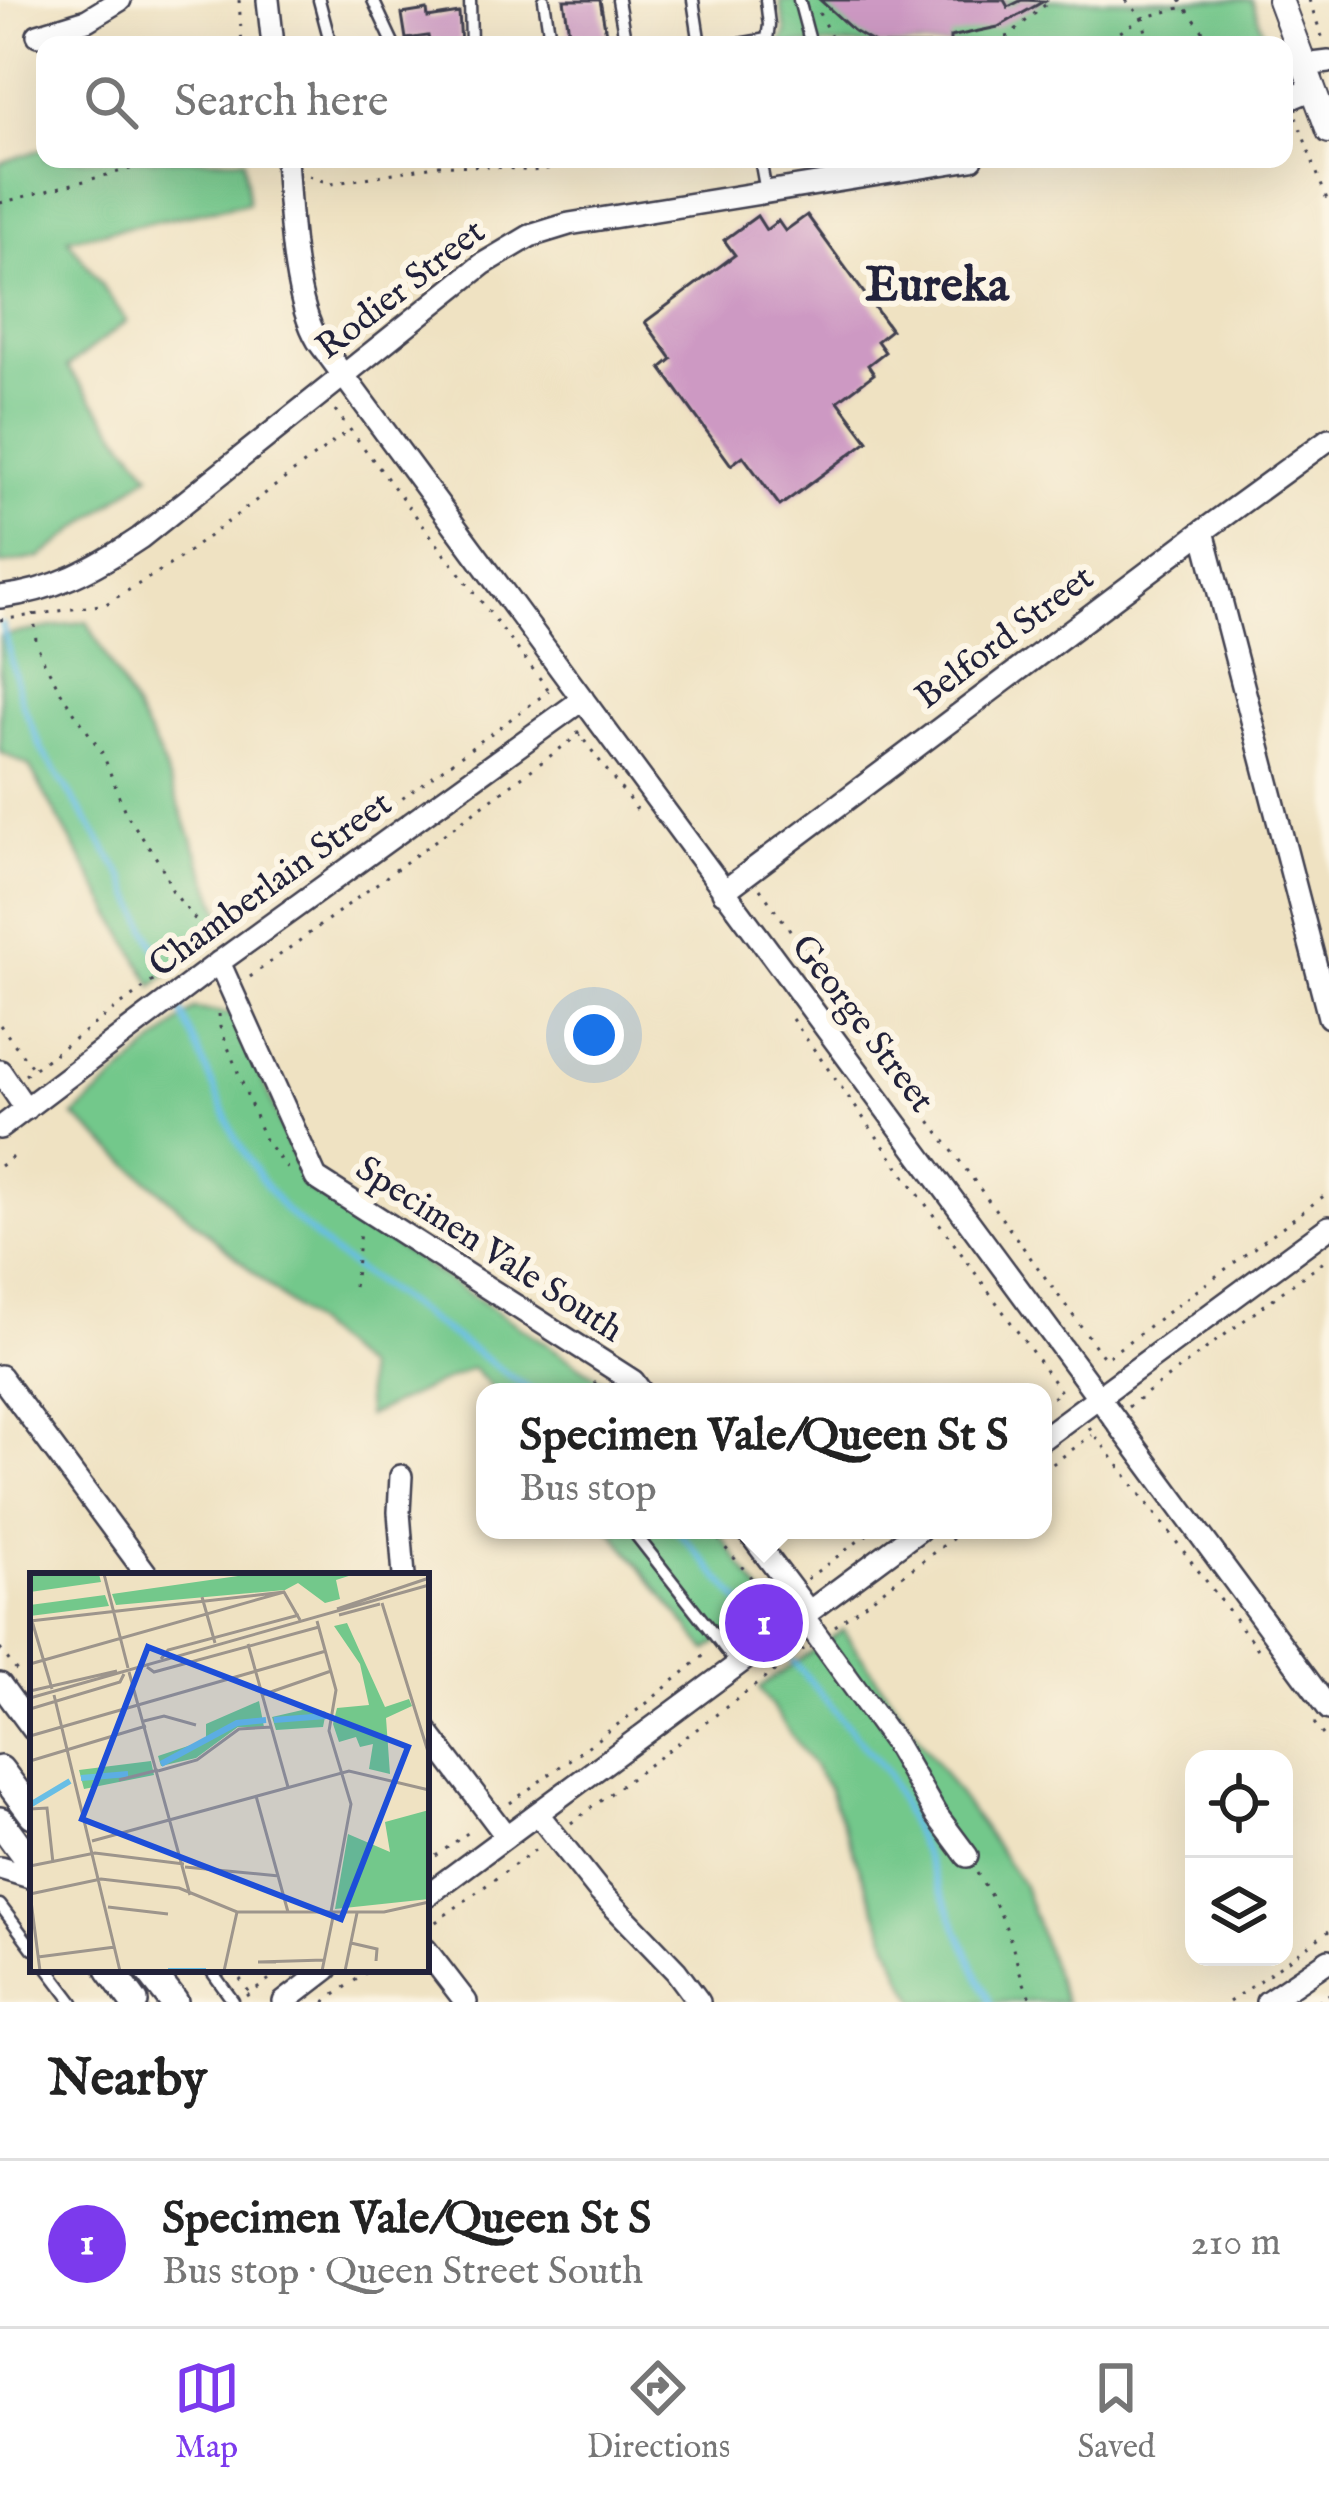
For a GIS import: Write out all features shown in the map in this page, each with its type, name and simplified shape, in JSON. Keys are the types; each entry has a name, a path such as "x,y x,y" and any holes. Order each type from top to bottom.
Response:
{"main road":[{"path":"0,1770 30,1810"},
{"path":"0,1821 30,1862"},
{"path":"112,1972 134,2002"},
{"path":"150,1972 174,2002"}],"street":[{"path":"38,34 87,20 120,0"},
{"path":"268,0 272,36"},
{"path":"1280,0 1319,68 1329,130"},
{"path":"1293,93 1319,68"},
{"name":"George Street","path":"287,168 303,307 318,341 574,705 723,892 1100,1397 1322,1717"},
{"name":"Rodier Street","path":"0,597 59,585 140,538 483,264 530,236 569,224 766,192 871,168"},
{"name":"Belford Street","path":"723,892 1329,440"},
{"path":"1203,531 1329,1017"},
{"name":"Chamberlain Street","path":"0,1128 219,962 574,705"},
{"name":"Specimen Vale South","path":"219,962 316,1178 634,1383"},
{"path":"5,1079 26,1109"},
{"path":"1052,1431 1329,1227"},
{"path":"0,1376 146,1573"},
{"path":"400,1476 404,1573"},
{"path":"754,1539 793,1590 815,1641 894,1742 934,1813 967,1856"},
{"path":"429,1894 907,1539"},
{"path":"0,1684 30,1726"},
{"path":"429,1734 506,1836"},
{"path":"538,1814 599,1891 676,1970 699,2002"},
{"path":"0,1868 30,1877"},
{"path":"429,1954 466,2002"},
{"path":"1267,2002 1329,1960"},
{"path":"285,1999 323,1972"}],"lane":[{"path":"319,0 329,36"},
{"path":"373,0 390,36"},
{"path":"470,0 471,36"},
{"path":"544,0 550,36"},
{"path":"618,0 624,36"},
{"path":"693,0 699,36"},
{"path":"766,0 767,36"},
{"path":"799,0 809,36"},
{"path":"762,168 766,192"},
{"path":"639,1539 737,1664"},
{"path":"0,1905 30,1945"},
{"path":"50,1972 73,2002"},
{"path":"212,1972 233,2001"}],"path":[{"path":"239,0 241,36"},
{"path":"814,0 831,36"},
{"path":"1007,36 1051,0"},
{"path":"1126,0 1142,18 1147,36"},
{"path":"1180,0 1207,35 1226,36"},
{"path":"1309,0 1319,68"},
{"path":"1114,36 1142,18 1184,7"},
{"path":"1293,117 1329,205"},
{"path":"0,202 133,168"},
{"path":"297,168 331,184 428,168"},
{"path":"504,168 520,172 551,168"},
{"path":"323,394 549,691 574,705"},
{"path":"0,620 106,604 176,561 373,414"},
{"path":"34,614 42,658 103,754 125,812 173,892 211,939"},
{"path":"5,1079 34,1069 549,691"},
{"path":"248,978 580,734"},
{"path":"749,873 1105,1359 1329,1192"},
{"path":"788,1014 1061,1391 1260,1652"},
{"path":"0,1024 34,1069"},
{"path":"0,1166 15,1155"},
{"path":"354,1287 360,1231"},
{"path":"1052,1464 1329,1258"},
{"path":"1052,1398 1082,1375"},
{"path":"429,1861 774,1604 718,1539"},
{"path":"793,1590 861,1539"},
{"path":"429,1927 952,1539"},
{"path":"1322,1717 1329,1743"},
{"path":"967,1856 999,1909 1020,1978 1034,2002"},
{"path":"1229,2002 1329,1931"},
{"path":"235,1972 251,1994 280,1972"},
{"path":"325,2002 367,1972"},
{"path":"1318,2002 1329,1994"}],"green space":[{"path":"780,0 1252,0 1265,36 784,36"},
{"path":"36,151 36,168 245,168 248,203 68,239 127,321 67,367 150,474 41,557 0,565 0,163"},
{"path":"87,621 157,750 226,925 153,986 29,766 0,752 0,636"},
{"path":"194,1009 235,1014 307,1188 606,1383 487,1383 472,1368 367,1416 364,1369 74,1116"},
{"path":"618,1539 723,1539 768,1603 707,1651"},
{"path":"843,1630 1022,1884 1065,2002 917,2002 902,1976 828,1788 759,1688"}],"building":[{"path":"564,0 600,0 606,36 570,36"},
{"path":"820,0 1004,0 1008,7 1022,0 1044,1 998,27 955,36 863,36"},
{"path":"427,10 428,18 459,13 460,36 406,36 402,14"},
{"path":"807,215 891,330 877,341 885,352 868,365 874,374 838,401 868,441 780,506 743,456 731,465 661,368 672,359 645,322 735,255 724,240 757,216 766,230 778,221 785,231"}],"waterway":[{"path":"2,625 22,703 43,752 124,878 164,967"},
{"path":"180,1008 235,1137 284,1209 333,1253 520,1383"},
{"path":"685,1539 750,1613"},
{"path":"793,1661 888,1774 990,2002"}],"place":[{"name":"Specimen Vale/Queen St S","path":"764,1623"}],"district":[{"name":"Eureka","path":"937,287"}]}
